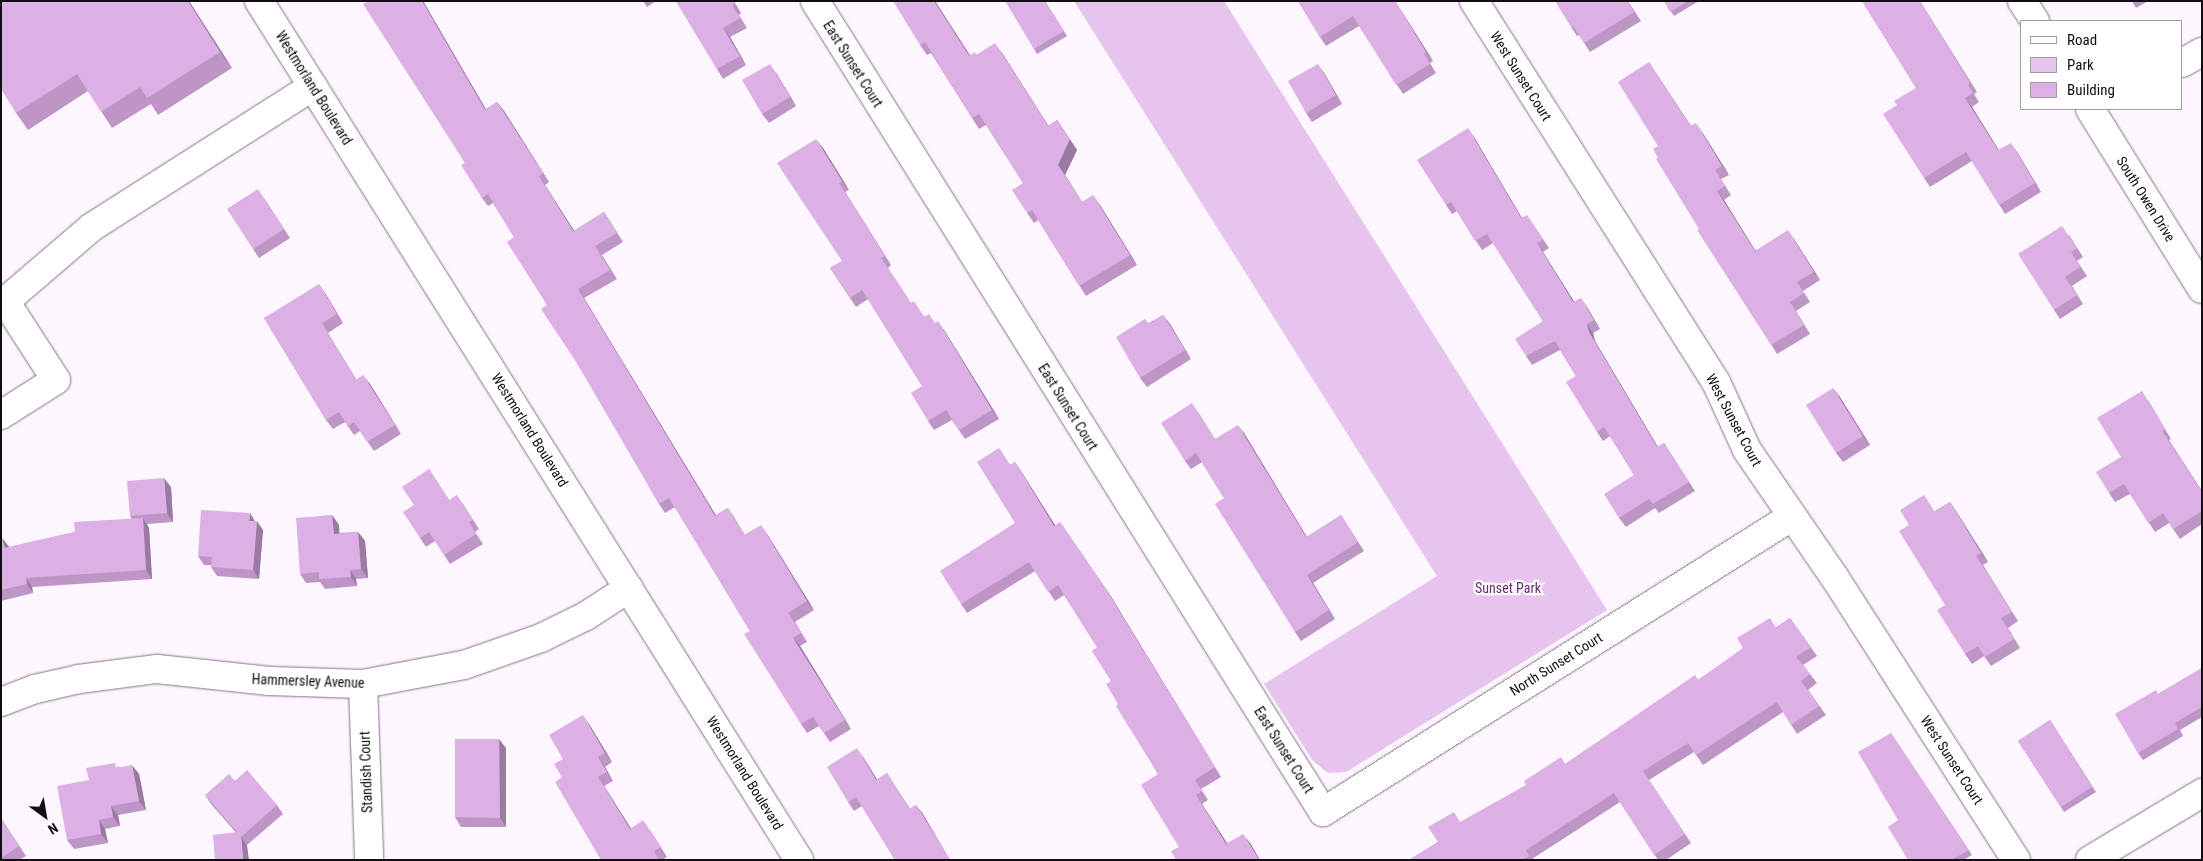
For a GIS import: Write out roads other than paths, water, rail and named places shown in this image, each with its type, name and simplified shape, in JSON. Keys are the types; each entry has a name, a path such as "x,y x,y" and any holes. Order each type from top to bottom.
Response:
{"street":[{"name":"Westmorland Boulevard","path":"259,1 799,860"},
{"name":"East Sunset Court","path":"814,1 1323,812"},
{"name":"West Sunset Court","path":"1474,1 1716,382 1747,450 1791,517 1835,578 2016,860"},
{"path":"2022,1 2034,20"},
{"path":"2183,63 2202,52"},
{"path":"1,415 56,380 3,303 92,227 313,86"},
{"name":"South Owen Drive","path":"2096,111 2202,289"},
{"name":"North Sunset Court","path":"1323,812 1791,517"},
{"name":"Hammersley Avenue","path":"1,702 36,689 79,678 157,670 269,681 363,684 464,665 541,638 586,616 629,588"},
{"name":"Standish Court","path":"363,684 369,860"},
{"path":"2090,860 2202,793"}],"park label":[{"name":"Sunset Park","path":"1508,588"}]}
